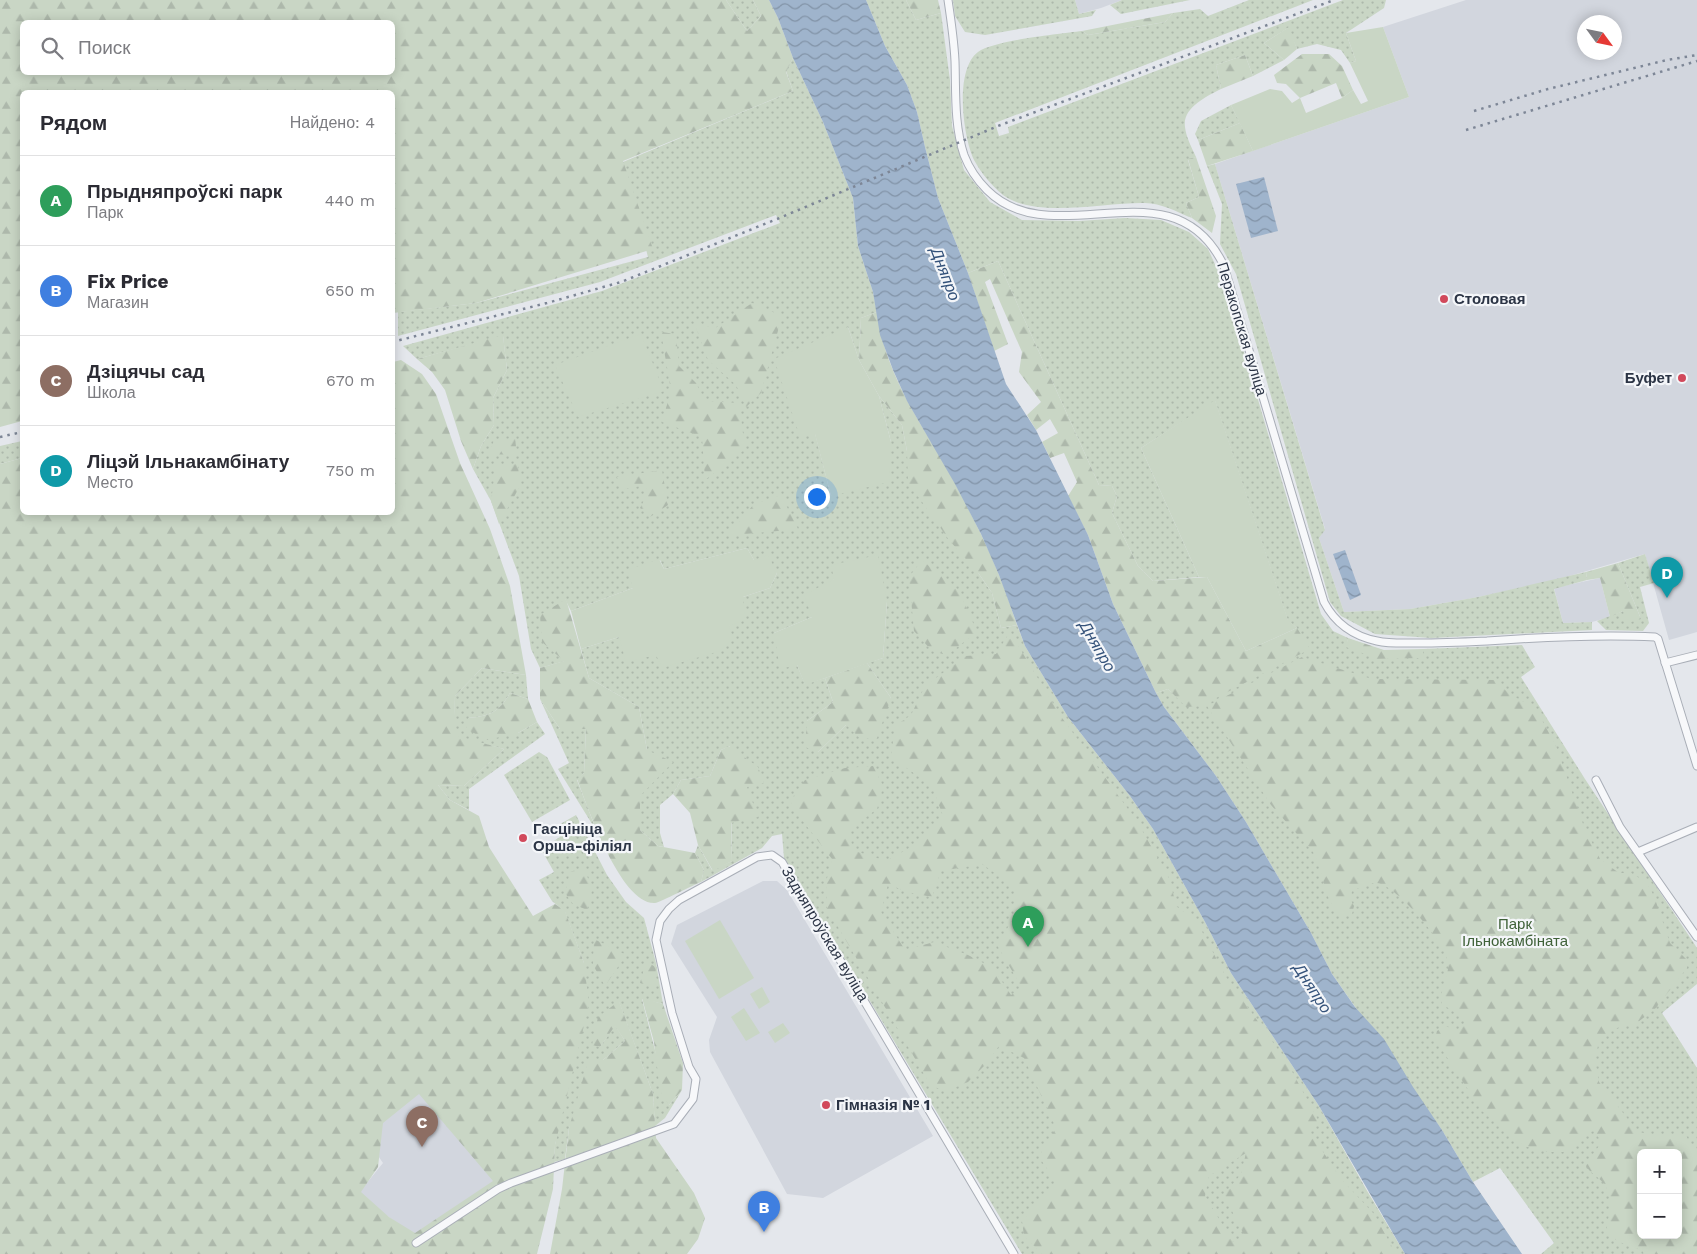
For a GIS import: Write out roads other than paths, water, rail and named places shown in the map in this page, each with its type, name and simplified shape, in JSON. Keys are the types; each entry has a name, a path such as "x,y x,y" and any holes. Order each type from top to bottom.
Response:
{"street":[{"name":"Перакопская вуліца","path":"948,0 954,47 958,127 964,156 973,174 993,196 1007,206 1021,212 1038,214 1140,212 1166,215 1196,229 1210,242 1219,254 1248,342 1324,602 1335,620 1364,638 1378,642 1451,643 1600,635 1655,637 1658,639 1666,663"},
{"path":"1697,654 1666,663 1697,766"},
{"path":"1596,780 1616,820 1697,937"},
{"path":"1638,852 1697,827"},
{"name":"Задняпроўская вуліца","path":"416,1243 498,1189 511,1183 674,1124 693,1099 696,1079 689,1067 672,1013 656,940 660,921 679,900 757,856 772,855 782,862 1014,1254"}],"water":[{"name":"Дняпро","path":"769,0 866,0 885,46 907,85 917,112 938,198 968,273 1006,384 1036,430 1088,535 1113,604 1156,693 1164,707 1216,776 1246,822 1311,933 1332,974 1355,1007 1384,1039 1473,1182 1522,1254 1405,1254 1319,1106 1231,973 1153,829 1130,796 1068,717 1025,646 999,575 981,534 955,484 907,401 893,370 880,335 873,292 858,246 853,198 823,122 793,58"},
{"path":"1264,177 1278,231 1251,238 1236,184"},
{"path":"1345,550 1361,595 1350,600 1333,554"}],"railway":[{"path":"395,341 547,303 621,282 998,126 1334,0"},
{"path":"1474,111 1548,89 1667,60 1697,55"},
{"path":"1466,130 1697,61"},
{"path":"0,437 20,432"}],"place":[{"name":"Столовая","path":"1444,299"},
{"name":"Буфет","path":"1682,378"},
{"name":"Ліцэй Ільнакамбінату","path":"1667,598"},
{"name":"Гасцініца Орша-філіял","path":"523,838"},
{"name":"Прыдняпроўскі парк","path":"1028,947"},
{"name":"Гімназія № 1","path":"826,1105"},
{"name":"Дзіцячы сад","path":"422,1147"},
{"name":"Fix Price","path":"764,1232"}],"park label":[{"name":"Парк Ільнокамбіната","path":"1515,932"}]}
